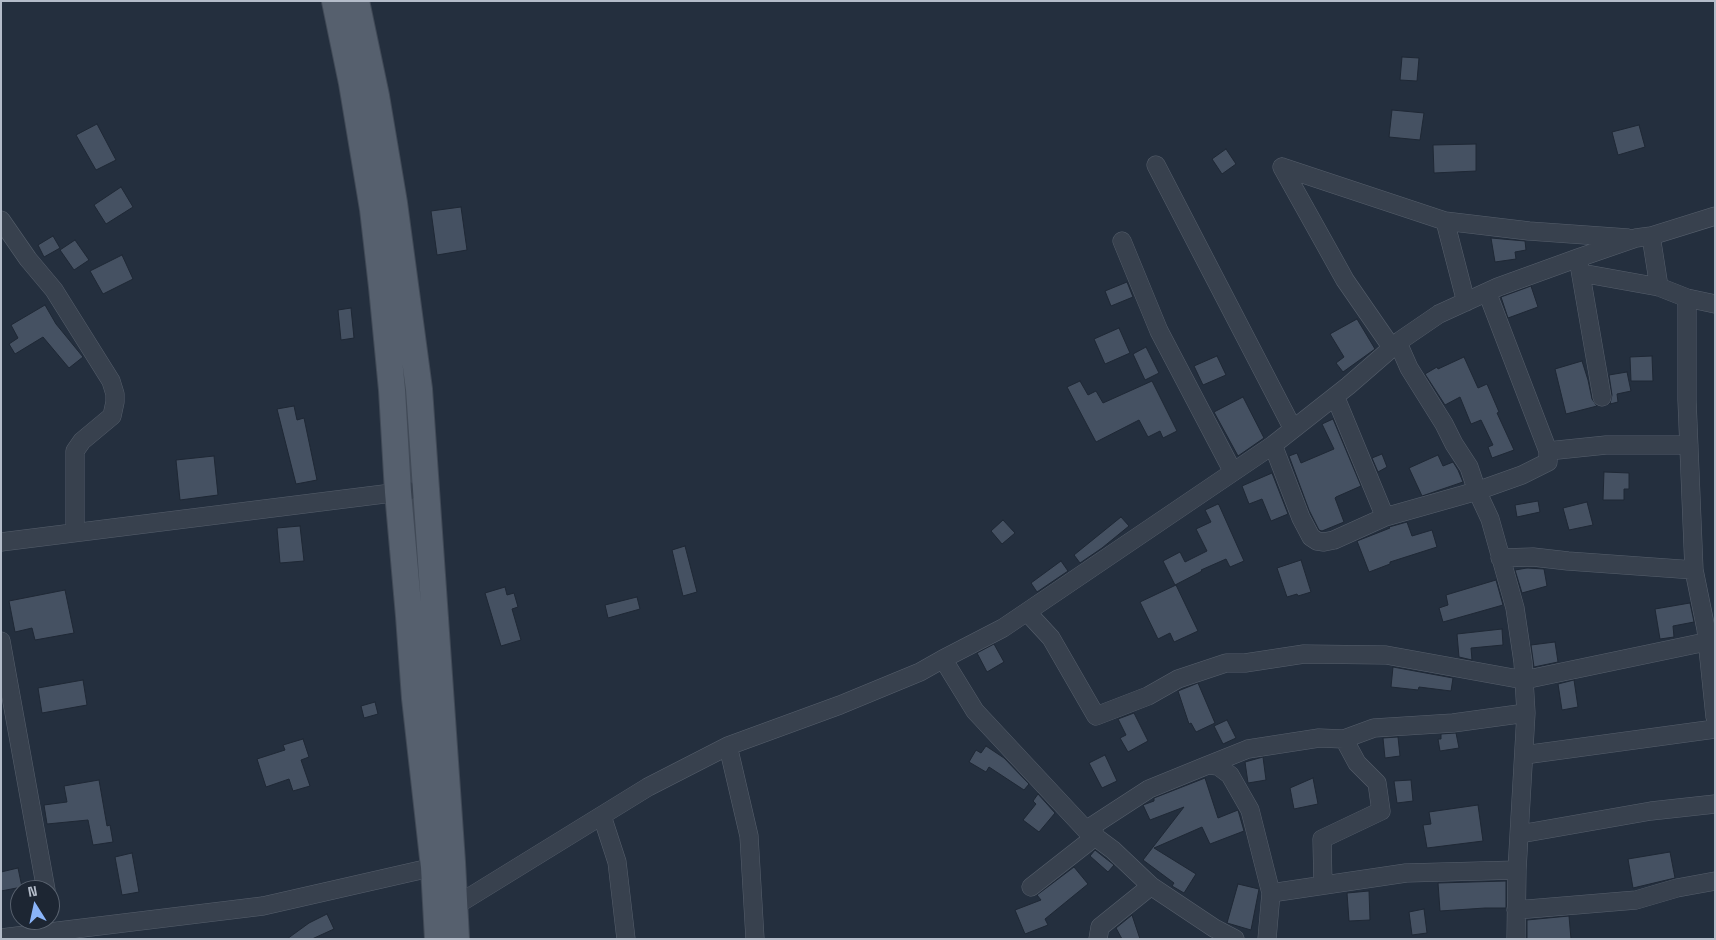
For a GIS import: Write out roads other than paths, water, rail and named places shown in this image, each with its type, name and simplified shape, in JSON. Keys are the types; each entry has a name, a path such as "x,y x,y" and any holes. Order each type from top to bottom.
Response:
{"main road":[{"path":"335,1 352,84 373,209 392,390 398,492 415,698 434,868 438,939"},
{"path":"356,1 376,96 394,203 419,389 456,939"}],"street":[{"path":"1156,165 1294,429"},
{"path":"1516,939 1517,870 1526,713 1524,680 1515,608 1490,519 1477,491 1469,466 1424,396 1395,345 1345,280 1282,167 1445,221 1529,231 1644,237"},
{"path":"455,906 648,787 728,746 840,705 920,672 1003,628 1273,445 1336,396 1395,345 1439,314 1487,292 1579,265 1644,237 1715,216"},
{"path":"1,220 28,260 54,290 111,381 115,394 112,416 82,440 76,451 75,532"},
{"path":"1445,221 1466,302"},
{"path":"1644,237 1659,287"},
{"path":"1122,241 1158,331 1233,472"},
{"path":"1579,265 1659,287 1687,298 1715,304"},
{"path":"1579,265 1602,398"},
{"path":"1273,445 1301,518 1311,536 1317,541 1324,542 1334,540 1385,518 1477,491 1541,467 1548,462 1548,451 1487,292"},
{"path":"1687,298 1688,445 1694,570 1711,641 1715,717"},
{"path":"1336,396 1385,518"},
{"path":"1548,451 1606,445 1688,445"},
{"path":"1,542 425,489"},
{"path":"1500,558 1533,557 1694,570"},
{"path":"1027,612 1052,638 1096,716 1148,696 1178,679 1226,663 1245,663 1304,654 1386,654 1524,680 1711,641"},
{"path":"1,642 44,880"},
{"path":"942,659 975,710 1091,833 1151,886 1216,933 1235,939"},
{"path":"1032,887 1091,833 1150,790 1248,749 1319,738 1344,738 1374,728 1453,723 1526,713"},
{"path":"1524,755 1715,729"},
{"path":"1323,885 1322,839 1381,811 1377,783 1357,763 1344,738"},
{"path":"728,746 749,836 755,939"},
{"path":"1208,765 1218,766 1230,776 1250,810 1271,893 1267,939"},
{"path":"1520,834 1651,811 1715,804"},
{"path":"602,816 617,862 626,939"},
{"path":"60,922 263,906 434,868"},
{"path":"1271,893 1406,872 1517,870"},
{"path":"1516,910 1636,900 1677,888 1715,881"},
{"path":"1098,939 1100,927 1151,886"},
{"path":"1,938 28,930"}]}
